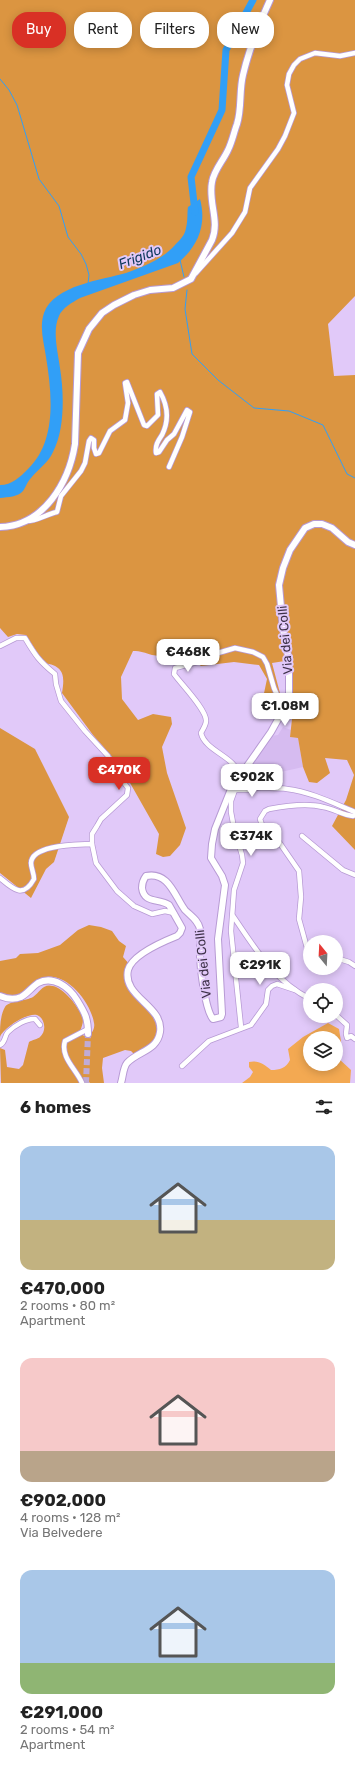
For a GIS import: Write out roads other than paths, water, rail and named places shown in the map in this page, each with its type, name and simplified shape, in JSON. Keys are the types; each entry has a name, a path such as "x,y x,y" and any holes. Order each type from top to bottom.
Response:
{"street":[{"path":"191,279 215,233 211,192 212,182 215,172 228,150 238,121 242,76 257,28 270,0"},
{"path":"0,527 26,521 43,510 52,500 63,483 69,468 75,444 78,353 89,329 102,313 114,305 150,290 173,288 191,279 232,233 244,212 250,188 274,155 285,136 294,114 287,85 289,74 294,65 300,59 314,53 340,56 355,53"},
{"path":"26,521 32,522 45,515 57,512 62,496 81,471 85,463 89,441 91,438 94,440 96,454 99,453 110,431 125,420 128,403 125,383 127,382 144,426 147,426 158,415 157,394 160,392 162,396 168,412 163,433 155,448 156,453 159,452 167,440 174,434 187,410 190,412 182,437 169,467"},
{"name":"Via dei Colli","path":"121,1083 128,1062 154,1045 160,1031 160,1025 156,1017 128,984 130,964 137,957 180,933 182,928 174,913 166,903 148,899 145,896 142,886 143,880 146,876 157,876 162,879 172,888 186,910 197,921 202,935 200,952 208,1010 213,1020 221,1017 218,939 225,885 222,876 213,863 211,851 215,829 227,796 284,711 289,693 289,661 283,629 280,585 283,568 290,550 305,528 314,524 322,524 332,528 348,542 355,545"},
{"path":"0,646 16,638 25,638 36,658 54,674 58,693 62,701 84,731 108,756 115,771 128,788 127,795 101,819 92,834 92,844 96,863 117,891 134,906 152,914 165,911 174,913"},
{"path":"240,775 232,763 224,758 203,738 201,733 206,722 205,716 194,696 187,691 174,674 175,668 201,661 210,655 235,648 253,652 263,657 267,664 274,688 284,711"},
{"path":"235,783 288,789 311,794 355,812"},
{"path":"241,1027 231,931 234,890 243,863 234,828 231,800 235,790 251,790 252,786"},
{"path":"303,935 299,919 301,897 299,871 278,842 263,828 260,819 265,811 269,809 305,806 322,806 345,815 355,815"},
{"path":"302,836 343,870 355,875"},
{"path":"0,878 14,890 24,890 31,885 34,879 31,863 32,858 38,852 59,846 92,844"},
{"path":"233,916 270,969 303,995"},
{"path":"343,960 355,966"},
{"path":"0,996 13,999 21,997 39,983 45,981 56,982 66,986 75,996 88,1020 88,1031 65,1041 63,1047 64,1054 82,1083"},
{"path":"182,1066 208,1041 241,1027 251,1025 266,1004 268,990 272,986 277,984 295,990"},
{"path":"0,1046 8,1031 21,1023 33,1018 40,1025"},
{"path":"343,1021 347,1025 347,1038 351,1036 355,1039"}],"water":[{"path":"200,199 202,218 199,234 191,249 178,263 80,298 60,313 57,322 56,335 63,400 62,422 57,443 48,459 21,493 16,496 0,498 0,485 8,484 19,478 28,469 37,458 44,445 48,431 51,401 42,335 42,324 44,313 49,304 68,290 92,281 132,271 165,254 185,233 188,207"}],"waterway":[{"name":"Frigido","path":"195,212 191,177 222,110 226,50 253,0"},
{"path":"0,79 9,90 17,105 39,179 59,206 68,237 81,254 86,264 89,275 88,284"},
{"path":"180,260 184,277"},
{"path":"187,290 185,309 192,354 218,380 254,408 289,411 323,425 347,474 355,478"}],"tunnel":[{"path":"86,1083 88,1034"}]}
